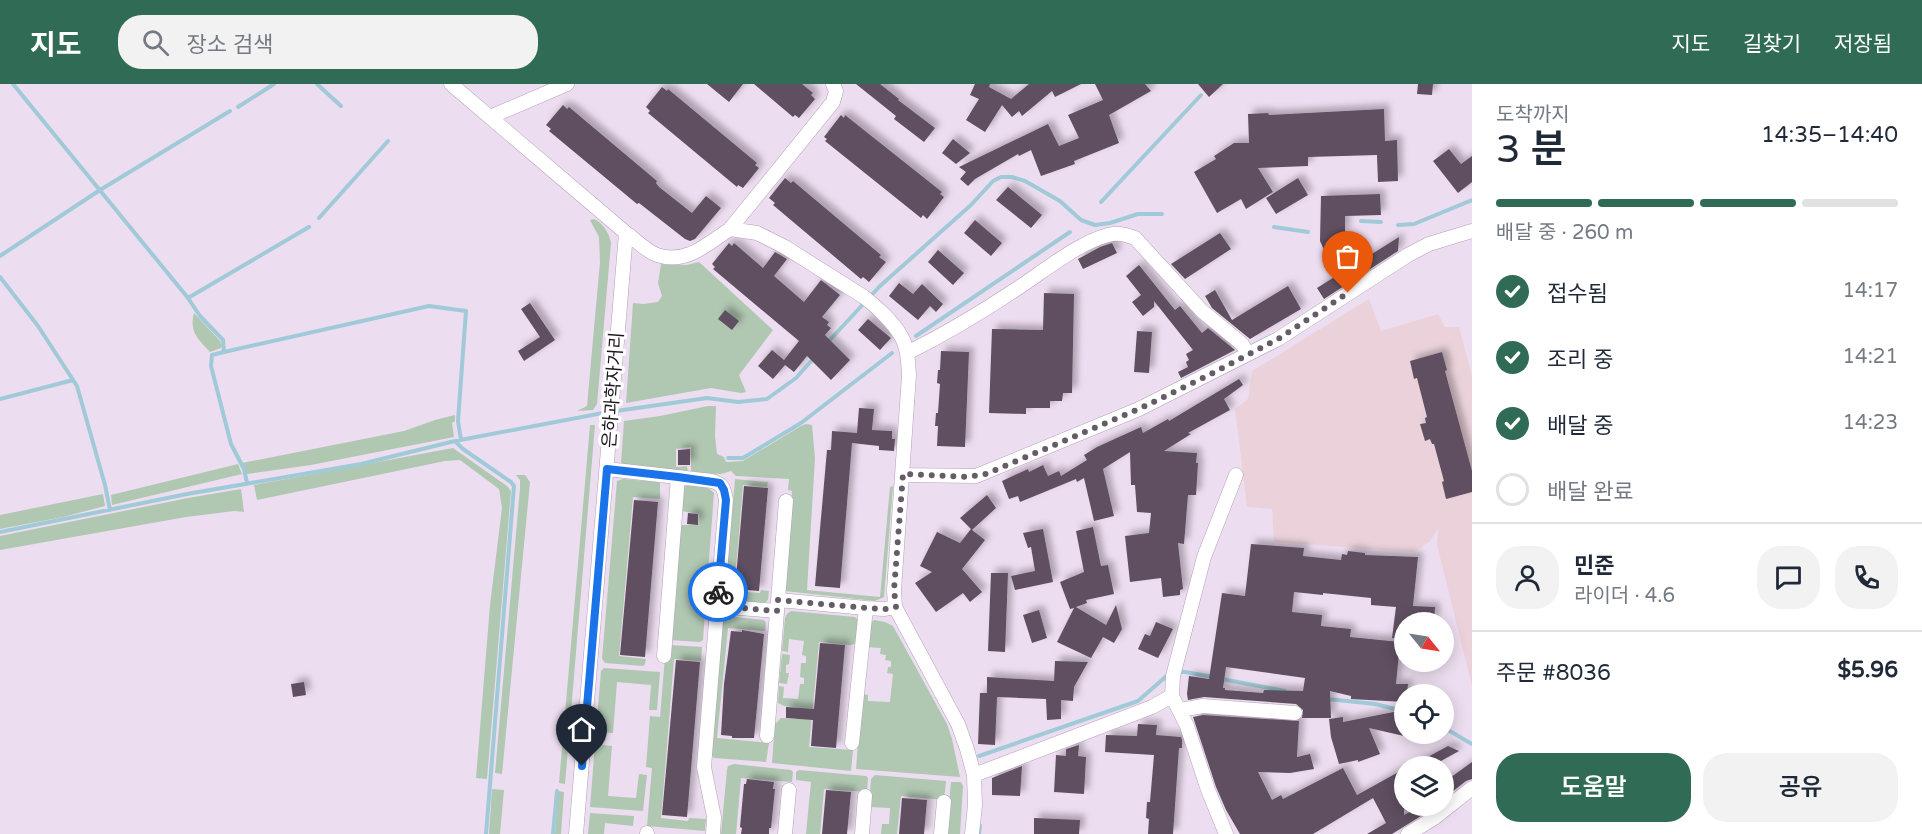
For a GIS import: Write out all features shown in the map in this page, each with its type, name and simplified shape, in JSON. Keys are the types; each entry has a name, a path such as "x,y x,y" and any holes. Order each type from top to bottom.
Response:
{"street":[{"path":"451,84 626,232 655,254 674,259 687,257 730,229 833,102 836,91 833,84"},
{"path":"490,117 567,84"},
{"path":"730,229 757,233 785,247 869,300 902,337 907,353 909,375 894,590 896,607 958,724 967,749 974,775 975,805 972,834"},
{"path":"903,474 968,477 986,474 1139,409 1278,339 1408,255 1429,244 1472,231"},
{"name":"은하과학자거리","path":"576,834 626,232"},
{"path":"907,353 936,339 1016,290 1075,250 1109,234 1122,234 1135,238 1202,312 1242,344 1248,354"},
{"path":"607,469 712,481 720,483 724,490 726,500 704,767 714,817 713,834"},
{"path":"1226,834 1180,710 1172,696 1173,673 1204,557 1236,475"},
{"path":"664,656 678,477"},
{"path":"767,736 786,501"},
{"path":"716,606 885,609 896,607"},
{"path":"852,743 866,608"},
{"path":"974,775 1152,707 1172,696"},
{"path":"1180,710 1203,706 1295,713"},
{"path":"1408,834 1434,818 1472,788"},
{"path":"785,834 789,790"},
{"path":"862,834 865,796"},
{"path":"941,834 944,802"}],"shaded area":[{"path":"1369,299 1381,331 1438,314 1445,327 1459,327 1472,376 1472,686 1437,545 1438,529 1429,542 1414,552 1274,542 1272,509 1247,507 1235,409 1248,399 1252,371"}],"green space":[{"path":"594,219 605,229 611,243 597,404 593,410 577,411 587,406 600,262 599,237 590,220"},
{"path":"699,262 773,330 739,375 746,392 711,388 626,403 633,303 658,302 662,296 658,283 661,264 687,265"},
{"path":"194,313 220,341 221,348 210,352 198,339 193,325"},
{"path":"716,406 717,454 724,457 726,462 743,461 801,426 812,425 815,458 807,590 880,597 890,487 893,486 884,597 875,601 785,591 783,585 792,491 788,490 789,479 736,476 731,471 721,474 691,473 691,447 676,449 676,467 687,466 688,473 624,466 621,463 624,421"},
{"path":"455,415 455,421 452,423 454,437 311,465 247,474 242,463 404,431"},
{"path":"590,425 595,425 565,784 559,783"},
{"path":"453,448 511,491 487,779 476,778 490,605 502,508 499,489 460,460 445,461 257,500 254,485"},
{"path":"238,464 242,474 112,505 111,495"},
{"path":"516,475 525,475 530,482 502,774 495,773 520,488 520,480"},
{"path":"623,479 660,483 660,499 633,497 619,656 646,659 643,666 605,663 602,659 617,481"},
{"path":"735,479 768,482 767,487 743,485 734,591 760,593 761,590 769,591 768,600 763,604 736,602 731,600 725,592"},
{"path":"683,487 705,487 714,493 703,640 700,642 669,640 680,525 698,525 699,514 681,511"},
{"path":"241,489 244,512 234,511 186,517 0,550 0,536"},
{"path":"103,494 105,506 0,529 0,515"},
{"path":"791,611 855,617 858,620 858,640 855,644 819,642 809,747 853,750 851,771 772,763 775,724 781,718 798,719 799,708 778,703 779,686 784,687 783,698 798,699 800,684 804,684 804,678 800,677 801,663 806,663 806,656 802,655 804,641 789,639 788,652 782,651 785,618"},
{"path":"725,616 764,620 766,623 765,631 728,628 717,738 769,743 766,762 714,758 710,753 722,618"},
{"path":"874,620 893,626 947,724 960,777 856,769 862,694 868,695 868,701 890,702 893,674 887,673 888,667 891,667 891,661 885,660 886,655 880,654 881,648 867,647 871,622"},
{"path":"670,645 702,647 701,661 674,659 661,818 688,821 689,818 706,819 705,831 647,826 652,768 646,767 650,716 660,717 665,657"},
{"path":"782,654 790,655 789,664 786,665 786,673 789,673 787,684 779,683"},
{"path":"604,668 660,672 657,710 649,710 651,685 617,682 613,733 596,732 601,671"},
{"path":"595,744 612,746 608,796 636,798 639,774 647,775 643,811 590,807"},
{"path":"734,764 791,770 793,772 792,782 741,778 736,834 721,834 727,770 728,766"},
{"path":"799,770 866,776 868,778 867,792 824,789 820,834 806,834 811,782 796,780 796,772"},
{"path":"875,775 946,781 944,800 901,796 897,834 881,834 882,824 889,824 890,808 869,807 871,779"},
{"path":"951,782 961,782 963,786 960,834 946,834"},
{"path":"492,789 504,790 500,834 489,834"},
{"path":"558,791 564,792 561,834 555,834"},
{"path":"590,813 634,816 633,826 605,823 604,834 588,834"}],"building":[{"path":"707,84 743,84 729,102"},
{"path":"754,84 802,84 813,93 811,95 815,99 799,118 795,115 793,117"},
{"path":"856,84 880,84 935,128 924,142 894,119 896,116"},
{"path":"975,84 990,84 989,87 1011,99 1029,84 1081,84 1055,97 1052,91 1022,116 1019,111 1012,117 1002,105 985,132 966,120 979,99 970,95"},
{"path":"1095,84 1145,84 1151,91 1109,115 1119,143 1074,161 1075,164 1041,176 1031,150 1019,156 1018,154 975,179 968,186 960,179 966,172 959,167 1048,124 1059,146 1079,138 1068,115 1103,100"},
{"path":"1198,84 1223,84 1209,97"},
{"path":"1418,84 1433,84 1432,95 1417,94"},
{"path":"662,87 667,91 668,89 757,163 755,165 759,168 743,188 738,185 737,187 648,113 650,111 646,107"},
{"path":"563,105 567,109 569,107 657,181 659,187 692,213 706,196 721,208 695,239 690,241 685,239 639,203 637,204 549,131 551,129 546,125"},
{"path":"1384,109 1385,141 1397,140 1398,181 1378,182 1377,155 1308,157 1308,166 1258,168 1273,192 1246,209 1241,199 1217,213 1194,172 1216,159 1214,156 1234,143 1249,143 1248,114"},
{"path":"841,115 844,118 845,115 942,192 940,194 944,197 927,219 923,215 921,218 825,141 827,139 824,137"},
{"path":"953,139 970,153 956,164 942,153"},
{"path":"1449,149 1461,164 1472,156 1472,182 1458,193 1433,161"},
{"path":"785,178 791,183 793,181 881,255 879,257 886,262 869,282 863,277 861,279 773,205 775,203 769,198"},
{"path":"1298,178 1308,195 1276,214 1266,198"},
{"path":"1008,187 1042,215 1031,228 996,200"},
{"path":"1380,194 1381,215 1345,216 1345,233 1339,234 1339,240 1333,240 1348,269 1399,237 1398,251 1324,299 1317,288 1336,276 1320,241 1321,196"},
{"path":"975,220 1002,243 991,256 964,233"},
{"path":"1220,233 1231,249 1185,279 1171,264"},
{"path":"729,243 732,246 734,243 763,268 775,252 787,259 774,276 804,302 821,280 840,295 822,317 829,322 827,325 831,328 825,335 850,360 831,380 807,356 794,372 785,365 773,379 758,366 772,350 784,360 799,341 713,269 715,267 712,264"},
{"path":"1112,243 1117,253 1083,269 1078,259"},
{"path":"938,250 964,273 953,285 928,262"},
{"path":"1139,265 1175,310 1180,306 1202,333 1208,328 1235,350 1181,378 1178,372 1188,367 1186,362 1189,360 1186,354 1193,350 1154,301 1154,307 1143,316 1132,302 1141,295 1126,276"},
{"path":"899,283 913,294 922,284 943,304 936,312 930,306 918,320 889,296"},
{"path":"1288,286 1301,309 1250,339 1212,308 1205,296 1215,290 1232,320"},
{"path":"1044,293 1074,294 1072,393 1063,393 1062,401 1050,401 1050,408 1026,408 1026,414 989,413 992,329 1043,330"},
{"path":"530,303 555,340 524,361 518,351 540,337 521,309"},
{"path":"725,310 739,321 732,330 718,319"},
{"path":"868,319 891,338 880,350 858,330"},
{"path":"1137,331 1152,332 1149,373 1134,372"},
{"path":"941,351 969,352 965,447 937,446 938,426 935,426 936,413 938,413 940,384 937,383"},
{"path":"1442,352 1472,471 1472,492 1446,499 1442,482 1444,481 1434,444 1430,439 1425,441 1420,424 1426,423 1425,418 1427,417 1410,361"},
{"path":"1239,379 1243,385 1224,399 1230,410 1188,433 1191,434 1164,451 1197,453 1196,495 1188,495 1184,544 1178,543 1183,589 1180,590 1180,595 1163,597 1161,578 1130,582 1125,536 1149,533 1151,513 1137,512 1135,485 1131,485 1130,452 1103,469 1114,516 1094,521 1084,478 1077,482 1076,479 1020,502 1018,496 1009,499 1002,481 1043,465 1048,476 1059,471 1061,476 1087,460 1084,455 1097,447 1141,427 1143,433 1168,419 1169,421"},
{"path":"859,408 874,409 872,430 892,431 892,439 895,439 894,451 879,450 879,446 852,443 840,588 815,586 827,450 831,450 832,431 857,433"},
{"path":"690,449 690,465 678,465 678,450"},
{"path":"744,486 768,488 759,591 735,589"},
{"path":"987,495 996,508 972,530 985,540 962,569 982,592 970,602 963,593 936,612 915,583 932,572 920,566 937,532 960,543 971,529 960,518"},
{"path":"634,500 658,502 645,657 620,655"},
{"path":"688,513 698,514 698,525 687,524"},
{"path":"1093,527 1101,566 1108,565 1114,594 1086,600 1087,603 1076,607 1106,625 1116,605 1122,629 1114,643 1103,637 1091,658 1057,642 1074,608 1070,609 1060,582 1084,572 1076,531"},
{"path":"1043,529 1053,582 1015,590 1011,576 1035,571 1031,547 1028,548 1023,533"},
{"path":"1251,544 1304,548 1303,556 1341,560 1342,554 1347,555 1348,551 1365,553 1365,555 1418,557 1413,606 1435,607 1435,612 1395,612 1396,607 1371,605 1371,598 1294,592 1292,612 1322,615 1321,626 1351,629 1350,637 1394,641 1394,672 1397,672 1396,684 1394,684 1394,701 1351,699 1351,696 1330,691 1331,718 1302,718 1303,710 1296,704 1204,697 1188,700 1189,676 1209,679 1222,593 1245,596","holes":["1226,667 1305,678 1303,691 1264,690 1263,693 1225,690 1223,688"]},
{"path":"991,573 1008,573 1005,652 988,651"},
{"path":"1039,610 1047,638 1032,643 1023,615"},
{"path":"1156,622 1173,629 1158,658 1138,649 1145,634 1150,636"},
{"path":"742,630 764,634 754,738 732,738 732,736 721,735 724,684 731,631 742,632"},
{"path":"820,643 845,645 836,748 811,746 813,720 786,718 786,707 814,709"},
{"path":"676,660 700,662 687,817 662,815"},
{"path":"1055,661 1088,662 1074,687 1073,701 1061,700 1061,719 1047,720 1046,699 997,697 995,745 978,744 980,693 987,693 987,677 1054,681"},
{"path":"304,682 306,695 293,697 291,684"},
{"path":"1394,712 1394,734 1369,728 1380,754 1358,762 1358,760 1339,764 1331,737 1329,719 1343,717 1343,722"},
{"path":"1203,715 1299,721 1297,757 1310,754 1314,769 1290,773 1258,772 1272,800 1281,795 1283,799 1343,768 1357,795 1394,775 1394,816 1421,816 1392,834 1367,834 1386,823 1373,798 1313,834 1240,834 1216,787 1193,717"},
{"path":"1138,724 1157,725 1156,735 1181,737 1182,740 1182,748 1179,748 1173,834 1148,834 1147,802 1150,802 1154,755 1105,752 1106,735 1137,736"},
{"path":"1079,745 1078,756 1086,757 1084,794 1054,792 1056,755 1066,756 1066,749"},
{"path":"1448,746 1459,751 1450,756 1430,756"},
{"path":"1472,762 1472,779 1454,790 1454,775"},
{"path":"1022,766 1020,796 992,795 992,778"},
{"path":"747,779 774,782 769,834 741,834 744,784"},
{"path":"826,790 851,792 847,834 822,834"},
{"path":"902,798 927,800 924,834 899,834"},
{"path":"1034,818 1080,820 1079,834 1034,834"}],"waterway":[{"path":"13,84 188,298 200,316 223,340 224,352 429,306 466,311 458,421 461,440"},
{"path":"238,107 274,84"},
{"path":"317,84 341,106"},
{"path":"1101,202 1201,95"},
{"path":"0,256 100,190 230,111"},
{"path":"319,218 388,141"},
{"path":"828,342 880,286 971,205 993,181 1001,177 1012,177 1025,181 1060,201 1081,220 1095,225 1138,214 1162,214"},
{"path":"1398,225 1414,224 1472,200"},
{"path":"1361,221 1381,222"},
{"path":"188,298 309,227"},
{"path":"1274,227 1308,232"},
{"path":"916,336 1070,232"},
{"path":"0,277 38,326 77,386 110,510"},
{"path":"224,352 212,355 211,366 231,444 244,469 247,483"},
{"path":"728,458 743,458 801,423 892,353"},
{"path":"616,411 707,398 738,402 767,399 796,378 813,359"},
{"path":"0,399 73,380"},
{"path":"0,532 187,494 361,464 455,441 608,412"},
{"path":"455,441 514,486 486,834"},
{"path":"1177,672 1214,677"},
{"path":"979,756 1138,701 1170,673"},
{"path":"1222,679 1285,691"},
{"path":"1328,699 1375,704 1394,709"},
{"path":"1454,733 1472,744"},
{"path":"553,834 557,791"},
{"path":"979,834 980,826"}],"way so far":[{"path":"718,592 716,606 777,611 778,600 866,608 896,607 894,590 903,474 976,477 986,474 1139,409 1205,377 1278,339 1348,293"}],"route":[{"path":"582,766 607,469 720,483 726,500 718,592"}]}
